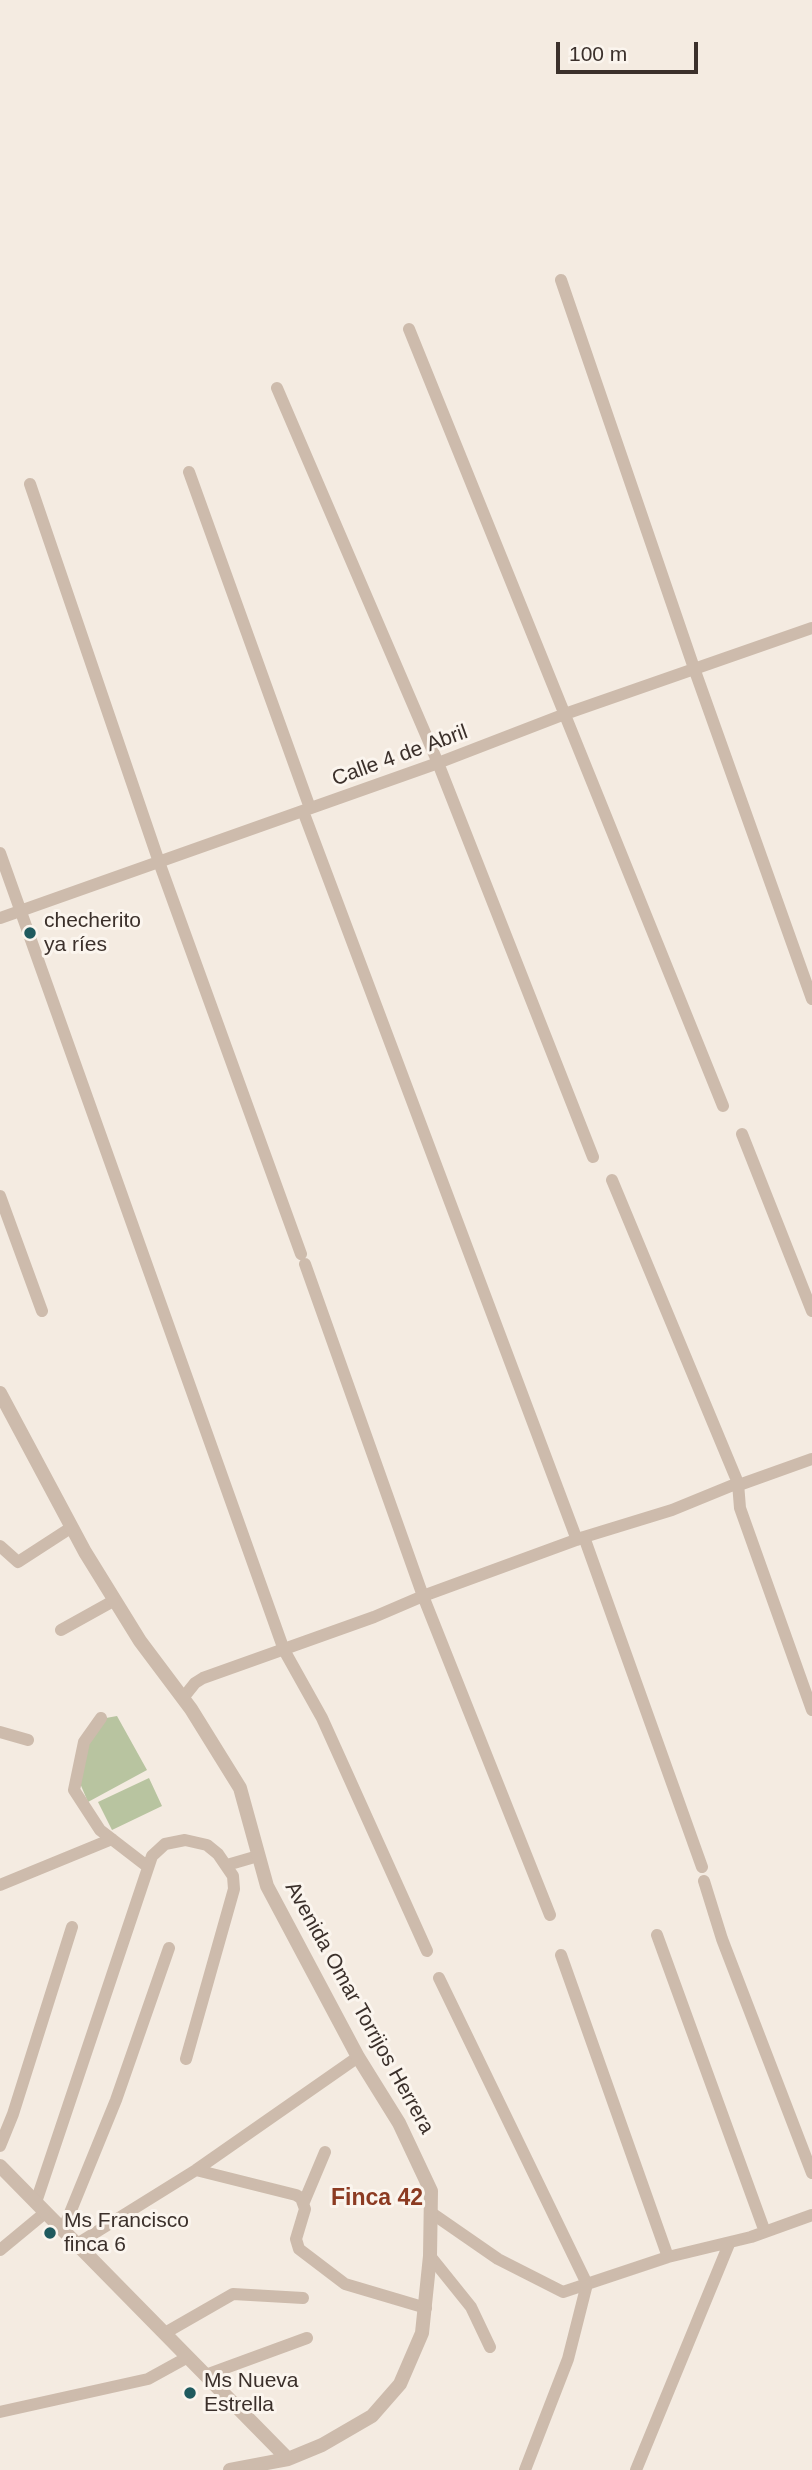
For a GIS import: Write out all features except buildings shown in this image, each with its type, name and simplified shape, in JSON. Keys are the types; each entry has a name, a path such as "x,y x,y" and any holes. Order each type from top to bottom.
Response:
{"street":[{"path":"561,280 695,671 812,999"},
{"path":"409,329 723,1106"},
{"path":"277,388 438,763 593,1157"},
{"path":"189,472 307,810 702,1867"},
{"path":"30,484 159,862 423,1596 550,1915"},
{"name":"Calle 4 de Abril","path":"0,918 812,628"},
{"path":"0,853 284,1650 322,1718 427,1951"},
{"path":"742,1134 812,1311"},
{"path":"612,1180 738,1483 740,1508 812,1710"},
{"path":"0,1196 42,1311"},
{"name":"Avenida Omar Torrijos Herrera","path":"0,1393 72,1527 139,1641 222,1755 240,1788 267,1886 358,2057 399,2123 426,2175 433,2214 426,2308 422,2333 400,2384 372,2416 322,2445 288,2459 230,2470"},
{"path":"183,1699 195,1683 203,1678 580,1538 672,1510 738,1483 739,1485 812,1459"},
{"path":"0,1546 18,1562 72,1527"},
{"path":"61,1630 115,1600"},
{"path":"101,1718 83,1742 74,1790 100,1829 148,1867"},
{"path":"0,1732 28,1740"},
{"path":"0,1885 112,1839"},
{"path":"0,2249 41,2207 148,1867 157,1849 185,1840 207,1845 227,1865 233,1877 233,1902 186,2059"},
{"path":"227,1865 258,1856"},
{"path":"704,1881 722,1939 812,2173"},
{"path":"0,2146 13,2114 72,1927"},
{"path":"657,1935 765,2232"},
{"path":"63,2230 116,2100 169,1948"},
{"path":"561,1955 668,2257"},
{"path":"439,1978 587,2284 568,2359 525,2470"},
{"path":"77,2244 196,2170 358,2057"},
{"path":"325,2152 304,2203 305,2216 296,2239 299,2249 345,2284 426,2308"},
{"path":"0,2166 288,2459"},
{"path":"196,2170 296,2195 304,2203"},
{"path":"433,2214 498,2259 563,2292 668,2257 729,2244 812,2215"},
{"path":"636,2470 729,2244"},
{"path":"430,2256 471,2307 490,2347"},
{"path":"165,2333 233,2294 303,2298"},
{"path":"206,2375 307,2339"},
{"path":"0,2412 148,2379 188,2357"}],"green space":[{"path":"117,1716 147,1770 88,1802 79,1781 86,1743 106,1718"},
{"path":"149,1778 162,1806 112,1830 98,1802"}],"place":[{"name":"checherito ya ríes","path":"30,933"},
{"name":"Ms Francisco finca 6","path":"50,2233"},
{"name":"Ms Nueva Estrella","path":"190,2393"}],"district":[{"name":"Finca 42","path":"377,2199"}]}
